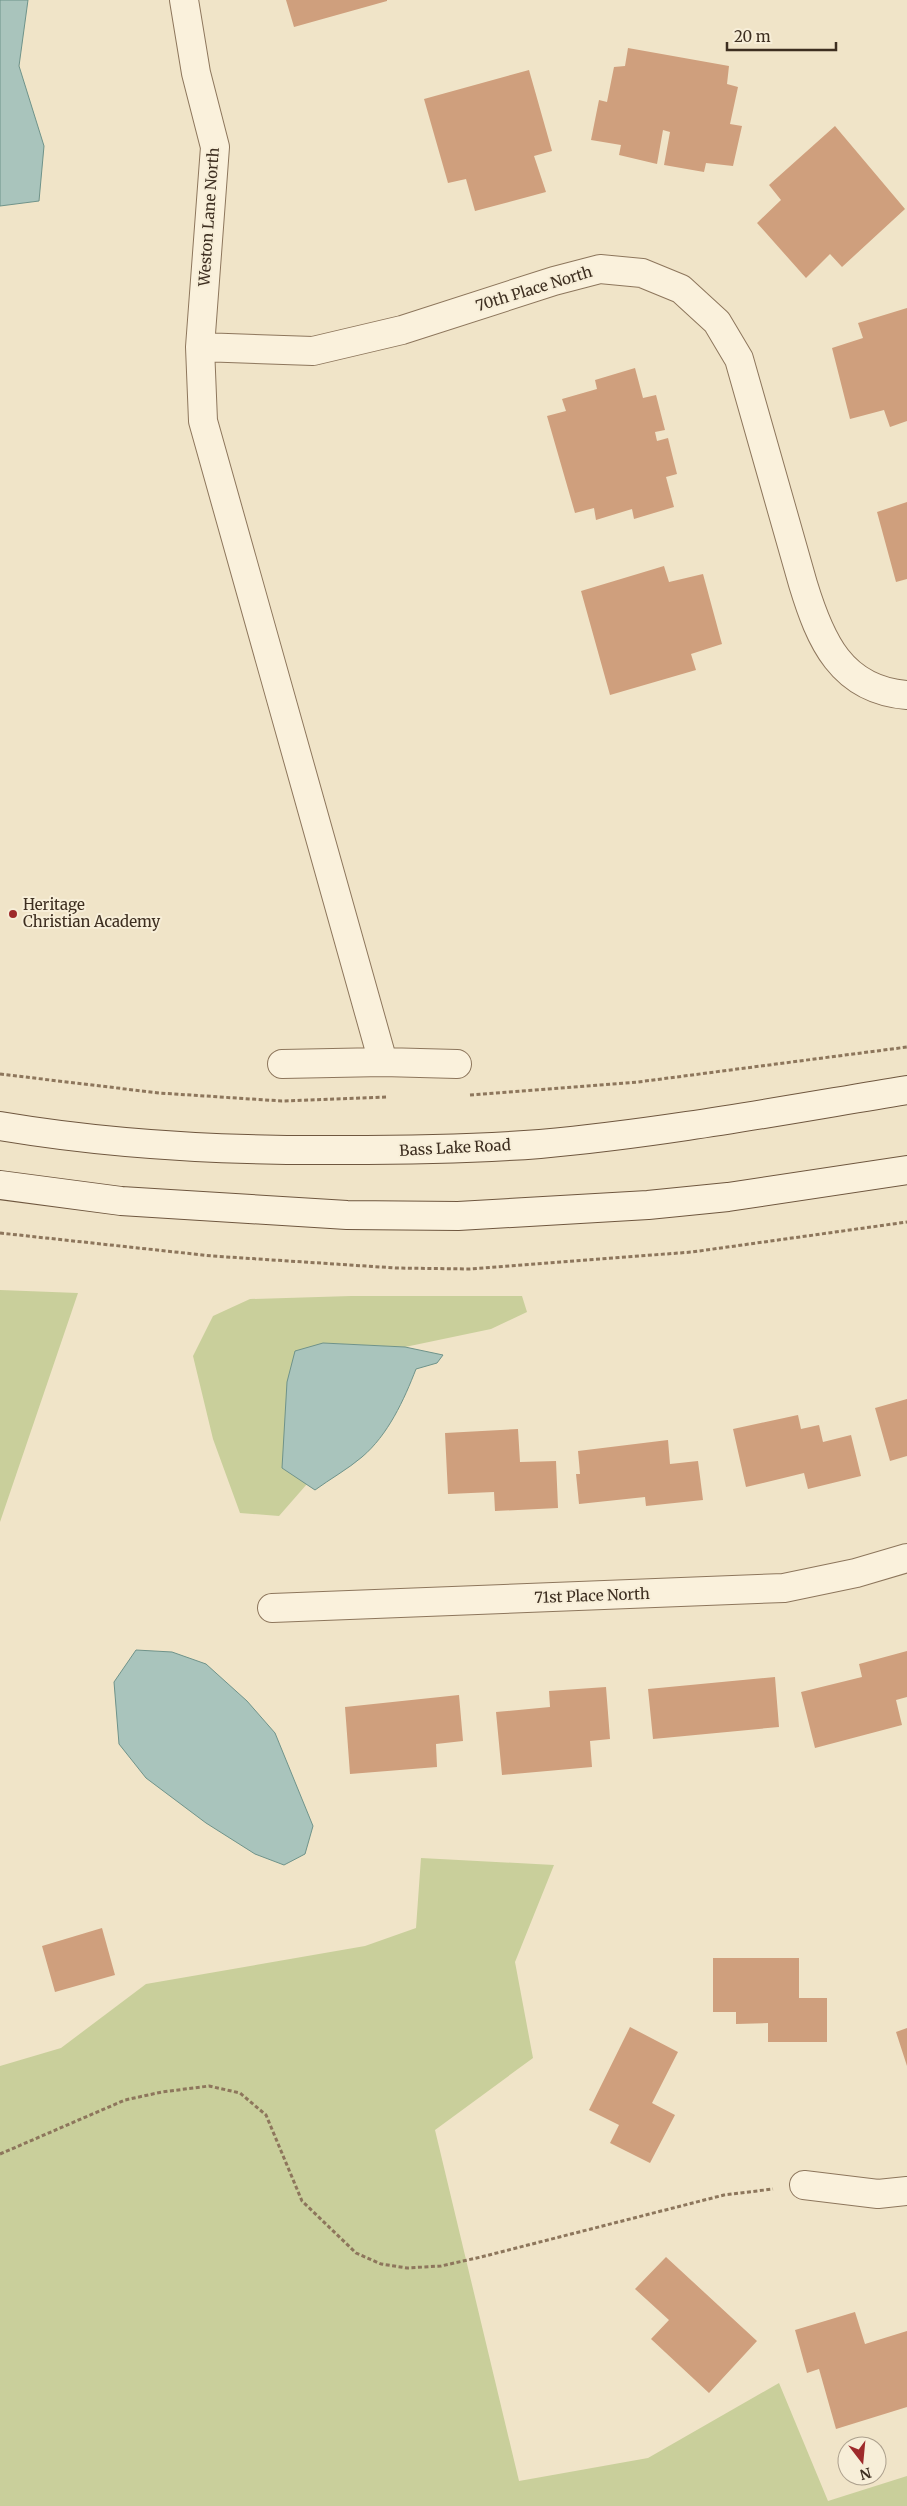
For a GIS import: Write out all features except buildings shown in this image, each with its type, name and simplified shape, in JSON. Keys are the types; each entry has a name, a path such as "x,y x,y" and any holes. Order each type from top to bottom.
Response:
{"street":[{"name":"Weston Lane North","path":"184,0 196,73 216,147 200,347 203,421 383,1062"},
{"name":"70th Place North","path":"200,347 312,351 402,330 554,281 600,270 642,273 681,289 716,322 739,359 802,584 814,620 830,652 857,679 892,693 907,694"},
{"path":"282,1064 383,1062 457,1064"},
{"name":"Bass Lake Road","path":"0,1126 110,1141 207,1148 413,1150 538,1144 676,1128 907,1090"},
{"path":"0,1185 121,1201 347,1215 458,1216 657,1204 728,1197 907,1170"},
{"name":"71st Place North","path":"272,1608 784,1588 856,1573 907,1558"},
{"path":"804,2185 878,2194 907,2191"}],"path":[{"path":"460,1096 638,1082 907,1047"},
{"path":"0,1074 159,1093 282,1101 360,1099"},
{"path":"0,1233 212,1256 396,1268 469,1269 692,1252 907,1222"},
{"path":"0,2154 125,2100 162,2092 209,2086 240,2092 266,2115 302,2201 356,2253 381,2264 407,2268 441,2266 481,2258 724,2195 804,2185"}],"green space":[{"path":"0,1290 78,1293 0,1522"},
{"path":"351,1296 522,1296 527,1312 491,1329 405,1347 323,1343 282,1468 307,1484 279,1516 240,1513 213,1439 193,1356 213,1316 250,1299"},
{"path":"421,1858 554,1865 515,1962 533,2058 435,2130 519,2481 648,2458 779,2383 828,2501 875,2486 887,2486 887,2482 907,2476 907,2506 0,2506 0,2066 61,2048 146,1984 365,1946 416,1928"}],"water":[{"path":"0,0 28,0 19,66 44,146 39,201 0,206"},
{"path":"323,1343 405,1347 443,1355 437,1363 416,1369 394,1416 371,1448 351,1466 315,1490 282,1468 287,1382 295,1351"},
{"path":"136,1650 172,1652 206,1664 247,1701 275,1733 313,1826 305,1854 284,1865 255,1854 206,1823 146,1778 119,1744 114,1682"}],"place":[{"name":"Heritage Christian Academy","path":"13,914"}]}
